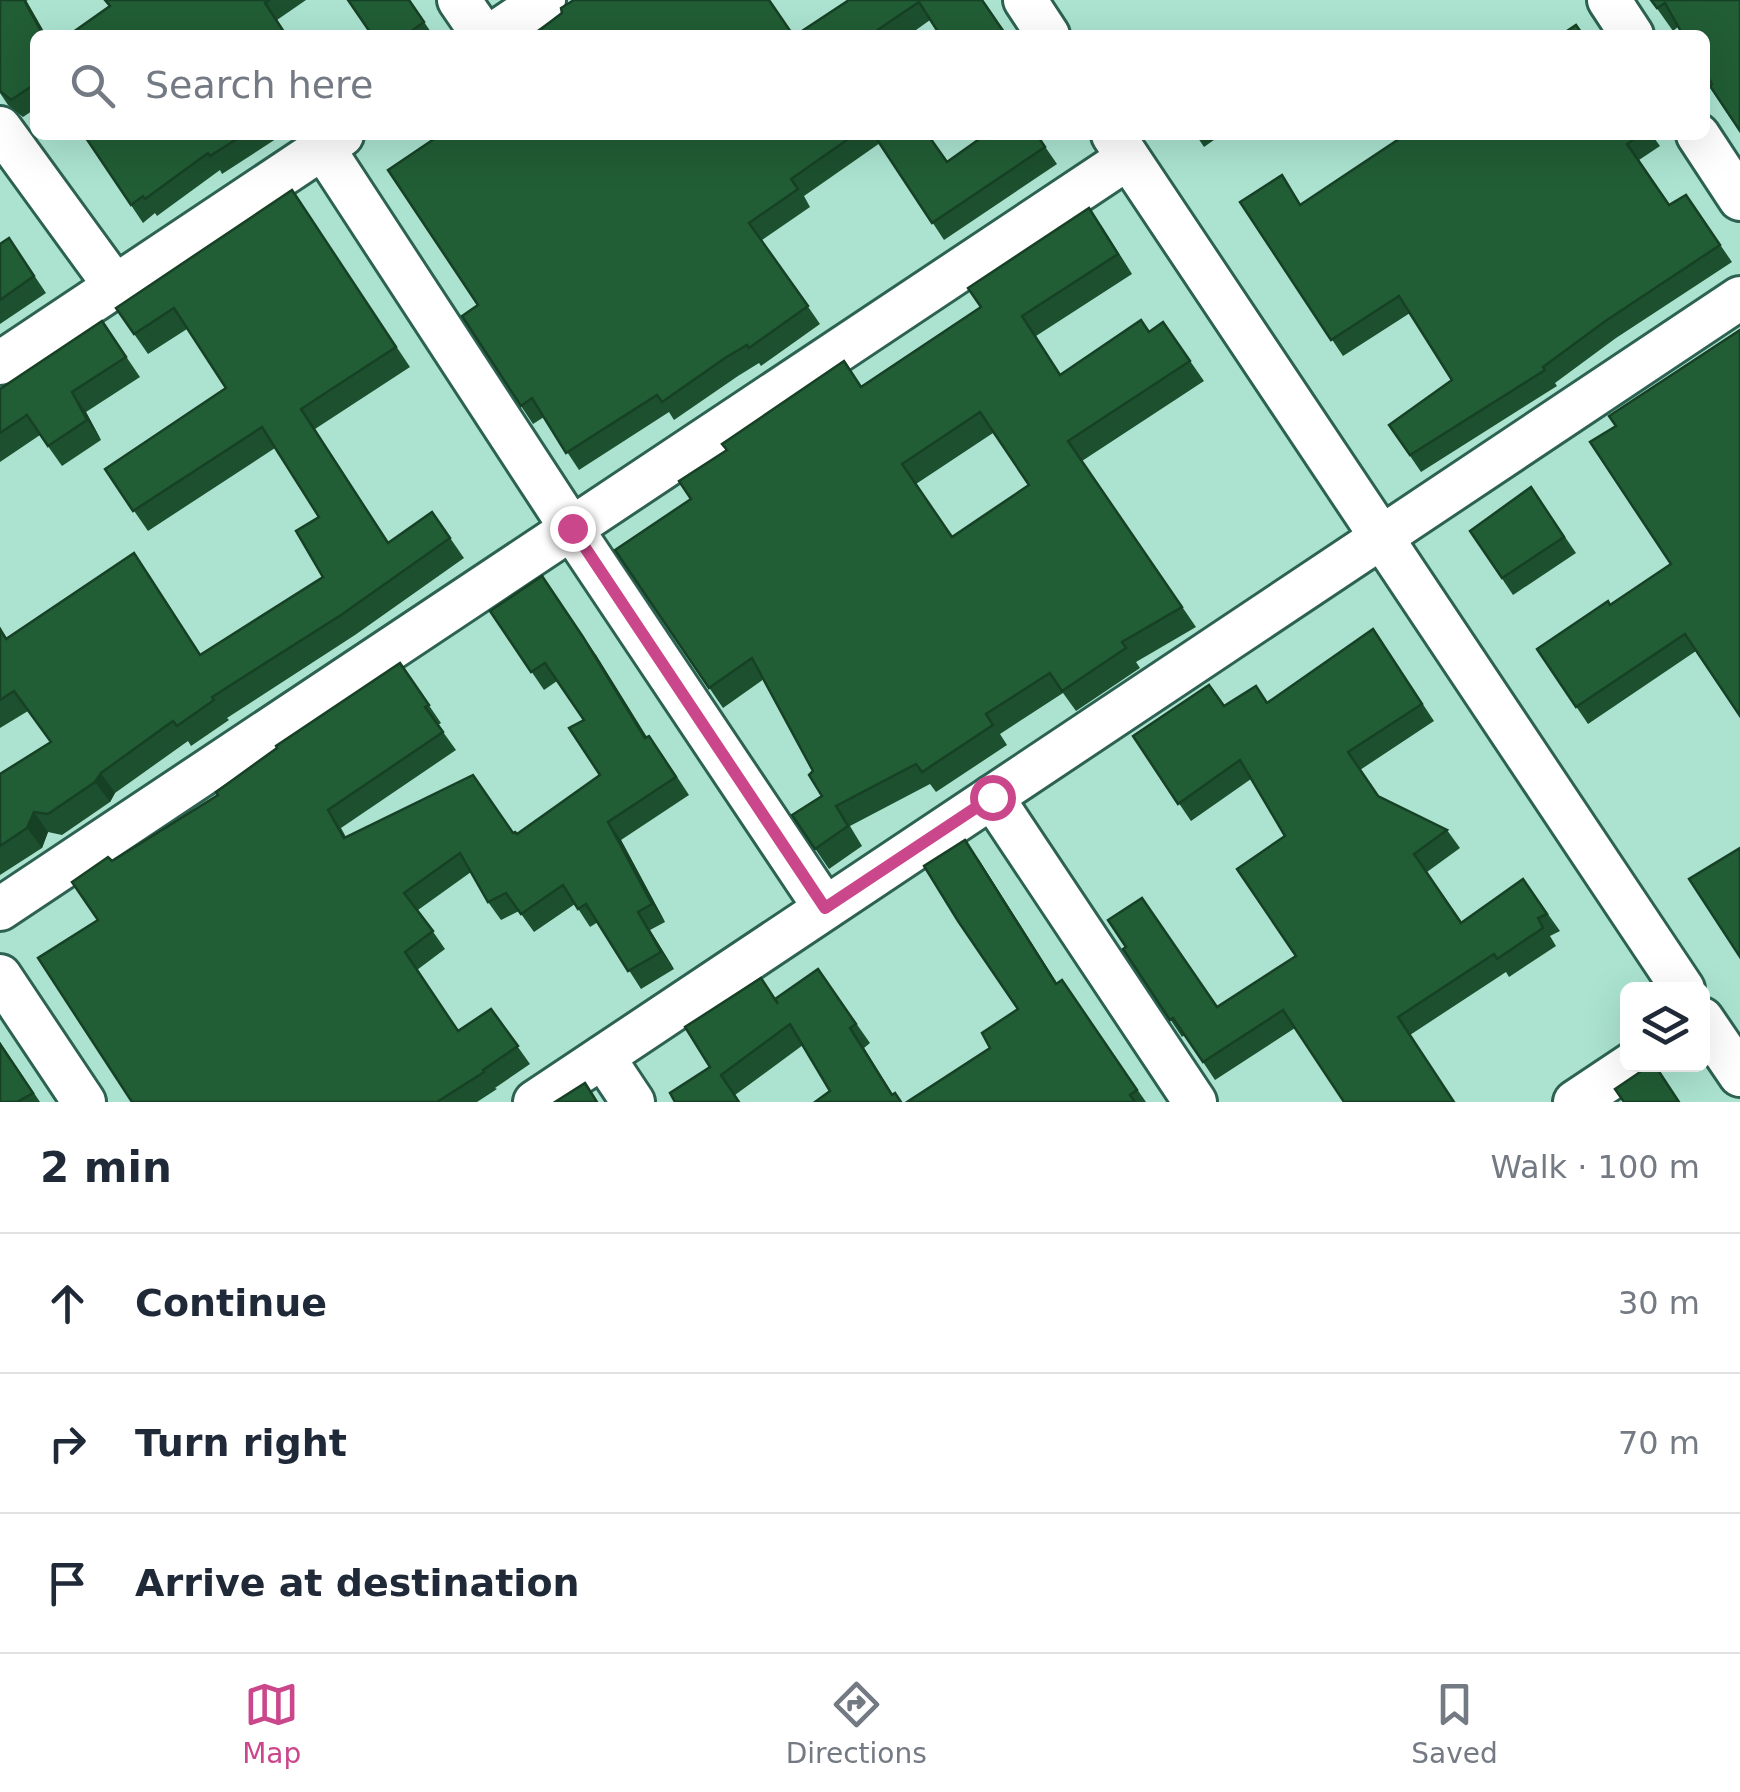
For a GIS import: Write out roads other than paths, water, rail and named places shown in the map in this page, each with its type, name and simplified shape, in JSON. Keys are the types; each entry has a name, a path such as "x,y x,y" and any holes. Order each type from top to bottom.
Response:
{"street":[{"path":"460,0 480,30"},
{"path":"499,30 544,0"},
{"path":"1025,0 1045,30"},
{"path":"1609,0 1629,30"},
{"path":"0,128 115,286"},
{"path":"1701,140 1740,198"},
{"path":"0,363 333,142 572,528 825,908"},
{"path":"0,909 572,528 1121,146 1678,982"},
{"path":"534,1102 1740,298"},
{"path":"992,797 1195,1102"},
{"path":"0,976 84,1102"},
{"path":"1710,1031 1740,1074"},
{"path":"603,1056 633,1102"},
{"path":"1575,1102 1620,1072"}]}
